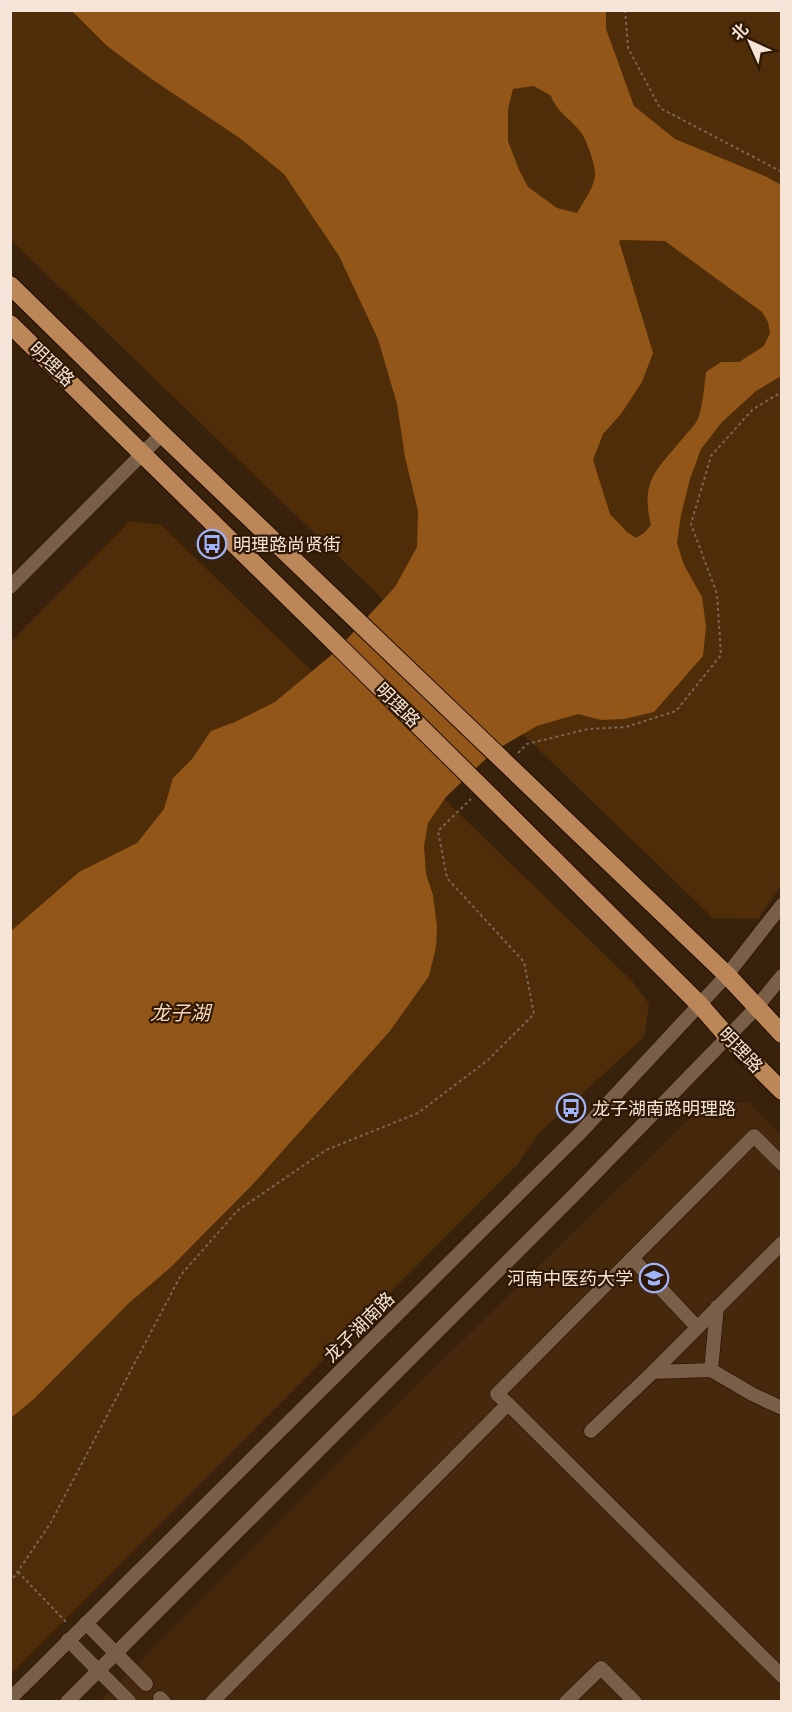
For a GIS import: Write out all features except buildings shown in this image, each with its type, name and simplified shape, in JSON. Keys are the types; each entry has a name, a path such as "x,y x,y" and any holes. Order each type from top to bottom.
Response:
{"main road":[{"name":"明理路","path":"10,285 346,610 515,761 727,975 782,1034"},
{"name":"明理路","path":"10,324 143,452 485,796 699,1004 782,1091"}],"street":[{"path":"10,587 162,434"},
{"name":"龙子湖南路","path":"10,1698 581,1132 727,975 782,905"},
{"path":"67,1701 577,1192 756,1008 782,976"},
{"path":"782,1164 754,1136 496,1394 782,1676"},
{"path":"591,1431 782,1242"},
{"path":"632,1258 697,1327"},
{"path":"711,1370 717,1307"},
{"path":"653,1372 711,1370 752,1394 782,1408"},
{"path":"212,1701 508,1404"},
{"path":"77,1632 115,1653 146,1684"},
{"path":"77,1632 99,1670 129,1701"},
{"path":"566,1701 601,1668 634,1701"}],"path":[{"path":"625,10 628,48 660,108 782,172"},
{"path":"515,761 526,744 588,729 626,727 676,711 721,655 717,594 691,524 711,456 753,410 782,392"},
{"path":"10,1583 50,1524 181,1275 237,1211 326,1150 418,1113 488,1060 534,1014 524,962 447,879 438,831 485,796"},
{"path":"18,1572 77,1632"}],"shaded area":[{"path":"10,11 781,11 782,884 758,919 713,918 11,240"},
{"path":"130,521 161,525 632,981 649,1004 644,1037 539,1133 517,1165 11,1674 11,642"},
{"name":"河南中医药大学","path":"749,1102 781,1135 781,1701 99,1702 380,1421 705,1104"}],"water":[{"name":"龙子湖","path":"72,11 606,11 606,29 634,106 675,139 781,185 781,376 756,391 722,422 701,449 690,479 677,543 684,565 702,597 706,626 703,656 654,712 624,719 601,720 578,714 537,726 494,751 446,797 428,823 424,846 426,874 433,895 437,927 436,947 429,976 390,1031 253,1184 171,1267 129,1303 35,1398 11,1418 11,931 79,872 137,843 164,809 173,778 192,759 211,731 275,702 335,652 395,587 417,547 418,511 405,457 397,404 378,339 339,256 284,174 241,139 107,46","holes":["534,86 551,96 560,111 580,131 590,152 595,171 594,180 577,213 557,208 528,187 508,141 508,109 513,89","619,241 665,241 762,312 768,322 770,333 764,346 739,362 721,362 706,372 698,419 653,477 648,497 651,525 636,538 610,514 593,460 603,434 621,414 642,382 653,353"]}],"place":[{"name":"明理路尚贤街","path":"212,544"},
{"name":"龙子湖南路明理路","path":"571,1108"},
{"name":"河南中医药大学","path":"654,1278"}]}
